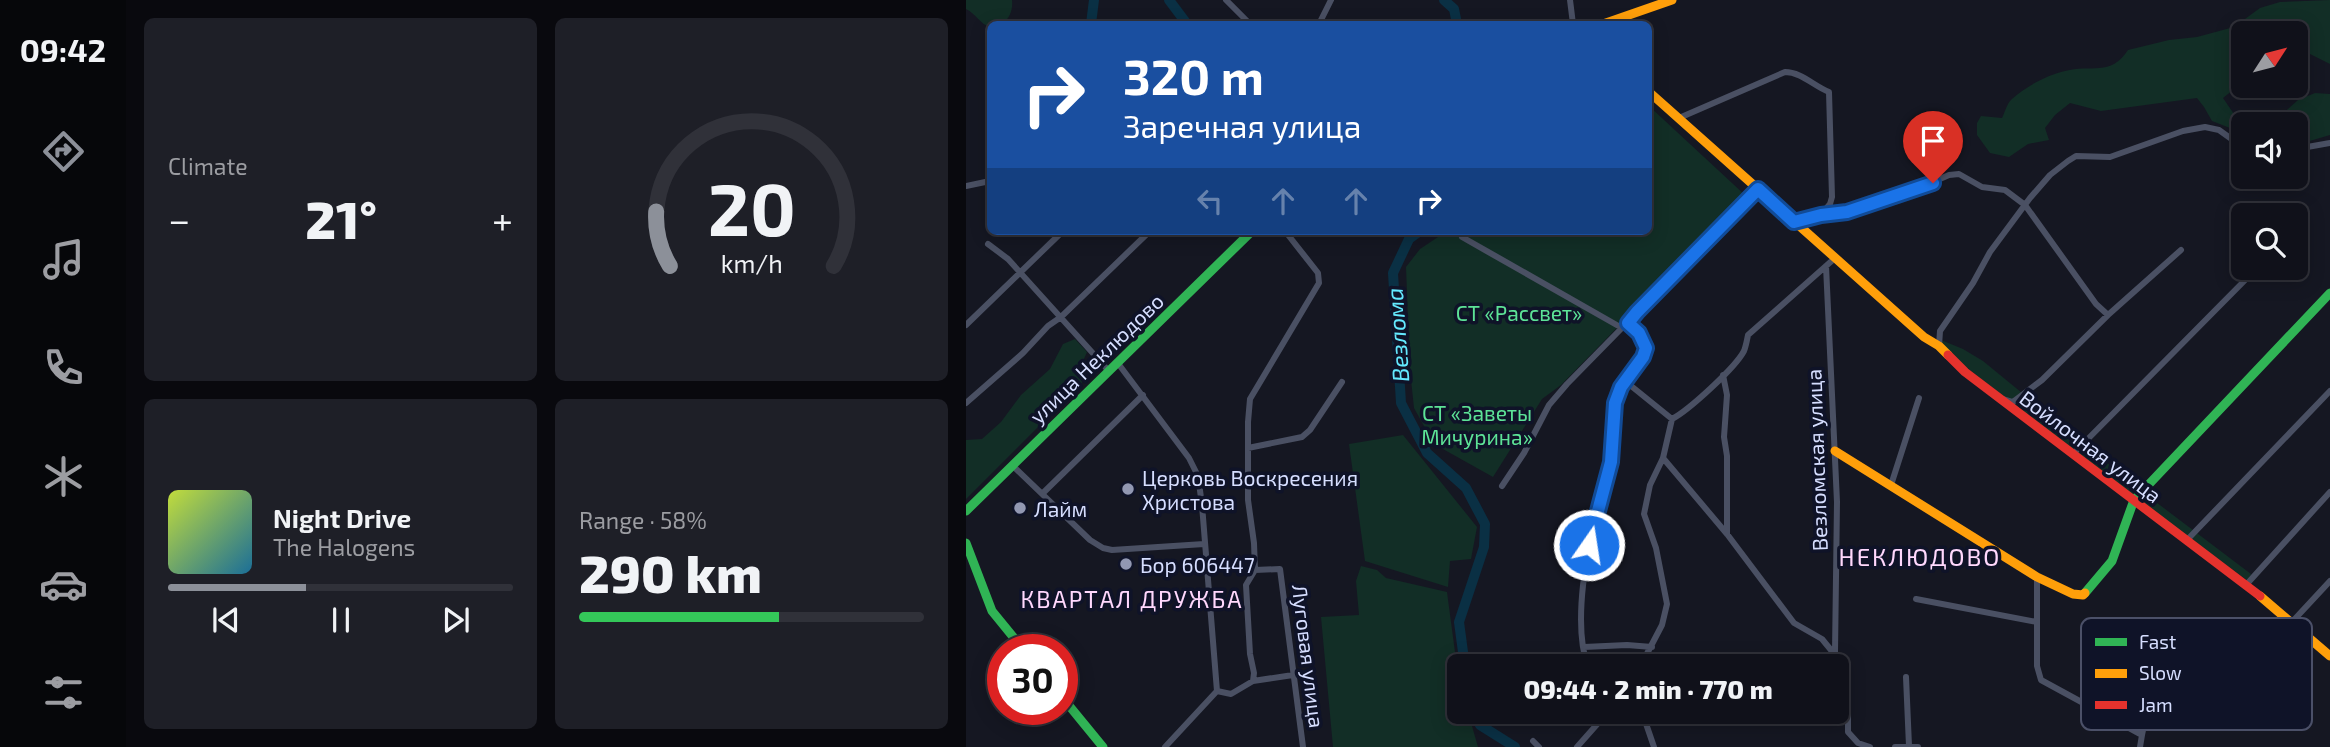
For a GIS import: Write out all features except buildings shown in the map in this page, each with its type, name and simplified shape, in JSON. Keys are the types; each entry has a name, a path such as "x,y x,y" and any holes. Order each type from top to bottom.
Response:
{"street":[{"path":"1226,0 1247,21"},
{"path":"1320,21 1331,0"},
{"path":"1570,0 1573,21"},
{"path":"1612,21 1672,0"},
{"path":"1679,118 1785,72 1797,74 1815,87 1829,92 1832,197 1821,215"},
{"name":"Войлочная улица","path":"1652,94 1744,171 1758,189 1794,222 1924,337 1939,346 1965,372 2287,618"},
{"path":"1939,346 1940,331 1973,283 1990,252 2050,175 2077,156 2109,157 2183,131 2205,127 2219,130 2231,139"},
{"path":"2308,147 2330,143"},
{"path":"1794,222 1855,210 1959,174 1982,187 2004,190 2025,205 2096,304 2108,315"},
{"path":"966,186 987,182"},
{"path":"1502,486 1524,453 1549,405 1567,384 1758,189"},
{"path":"966,325 1059,235"},
{"path":"966,403 1023,353 1046,328 1062,317 1146,235"},
{"name":"улица Неклюдово","path":"966,511 1248,235"},
{"path":"1253,681 1245,584 1255,570 1248,500 1248,422 1251,396 1319,283 1318,273 1288,235"},
{"path":"1462,237 1639,333 1646,348 1615,403 1611,462 1598,506 1585,569 1583,609 1585,654"},
{"path":"988,244 1001,252 1108,370"},
{"path":"1998,398 2013,402 2042,380 2108,315 2181,250"},
{"path":"1672,419 1688,411 1723,375 1744,351 1748,335 1835,258"},
{"name":"Везломская улица","path":"1826,266 1835,451 1835,652"},
{"path":"2073,454 2245,280"},
{"path":"1835,451 2037,576 2073,594 2083,595 2112,561 2134,500 2330,293"},
{"path":"1116,362 1189,458 1198,476 1217,691 1165,747"},
{"path":"1723,375 1727,395 1724,438 1727,456 1727,534"},
{"path":"1625,381 1672,419"},
{"path":"1248,448 1302,437 1310,430 1342,382"},
{"path":"2187,540 2330,391"},
{"path":"1042,494 1143,395"},
{"path":"1891,485 1919,398"},
{"path":"1648,654 1662,625 1667,604 1656,548 1644,514 1650,485 1663,458 1672,419"},
{"path":"1663,458 1727,534 1794,623 1822,639 1835,652 1848,676 1849,732 1857,745 1870,747"},
{"path":"1011,464 1090,540 1103,548 1121,550 1204,544"},
{"path":"2246,585 2330,492"},
{"path":"966,542 992,611 1011,634"},
{"name":"Луговая улица","path":"1255,570 1280,569 1303,747"},
{"path":"2037,576 2037,666 2041,680 2081,702"},
{"path":"2296,618 2330,581"},
{"path":"1916,599 2037,622"},
{"name":"Войлочная улица","path":"2312,640 2330,656"},
{"path":"1584,647 1652,647"},
{"path":"1217,691 1231,694 1253,681 1293,675"},
{"path":"1906,677 1909,746"},
{"path":"1078,717 1103,747"},
{"path":"1577,747 1597,724"},
{"path":"1646,724 1654,747"},
{"path":"2133,730 2142,735"},
{"path":"2140,747 2143,730"},
{"path":"1533,741 1539,747"},
{"path":"1895,747 1918,747"}],"green space":[{"path":"966,0 1012,0 1011,10 1005,21 987,21 987,26 966,9"},
{"path":"2330,0 2330,64 2308,53 2308,21 2242,21 2260,8 2280,2"},
{"path":"2231,28 2231,92 2223,98 2233,112 2230,128 2212,121 2197,98 2101,111 2070,103 2055,115 2045,128 2049,140 2028,144 2009,157 1990,153 1977,135 1977,123 1981,116 2002,118 2012,99 2051,75 2074,69 2107,67 2128,50 2169,40 2197,37"},
{"path":"2315,93 2330,94 2330,135 2308,141 2308,112 2284,112 2298,100"},
{"name":"СТ «Рассвет»","path":"1652,109 1746,196 1561,385 1542,399 1493,477 1434,444 1414,408 1406,267 1420,249 1441,235 1652,235"},
{"path":"1075,339 1087,352 1080,368 1082,383 966,499 966,440 982,439 1001,422 1021,395 1050,369 1063,344"},
{"path":"1941,340 1983,361 2144,493 2251,574 2248,581 2098,470 1939,346"},
{"path":"1403,435 1477,527 1471,559 1450,561 1448,587 1365,561 1349,444"},
{"path":"1361,566 1377,570 1386,578 1447,592 1455,654 1447,654 1447,724 1471,724 1478,747 1333,747 1321,617 1359,615 1356,581"}],"waterway":[{"name":"Везлома","path":"1091,21 1094,0"},
{"name":"Везлома","path":"1169,0 1185,21"},
{"name":"Везлома","path":"1444,0 1454,9 1456,21"},
{"name":"Везлома","path":"1414,235 1409,239 1393,273 1401,403 1427,453 1466,488 1485,524 1484,547 1459,622 1463,654"},
{"name":"Везлома","path":"1479,724 1515,747"}],"traffic: fast":[{"path":"966,511 1248,235"},
{"path":"2085,593 2112,561 2134,500 2330,293"},
{"path":"966,543 992,611 1011,634"},
{"path":"1078,717 1103,747"}],"traffic: slow":[{"path":"1612,21 1672,0"},
{"path":"1652,95 1924,337 1948,355"},
{"path":"1835,451 2037,577 2073,594 2085,593"},
{"path":"2260,596 2286,618"},
{"path":"2312,641 2330,656"}],"traffic: jam":[{"path":"1948,355 1965,372 2260,596"}],"place":[{"name":"Церковь Воскресения Христова","path":"1128,489"},
{"name":"Лайм","path":"1020,508"},
{"name":"Бор 606447","path":"1126,564"}],"district":[{"name":"НЕКЛЮДОВО","path":"1920,556"},
{"name":"КВАРТАЛ ДРУЖБА","path":"1132,599"}],"route":[{"path":"1589,545 1611,462 1615,403 1621,387 1643,357 1646,348 1639,333 1628,323 1637,312 1758,189 1794,222 1847,212 1933,183"}],"park label":[{"name":"СТ «Заветы Мичурина»","path":"1477,424"}]}
